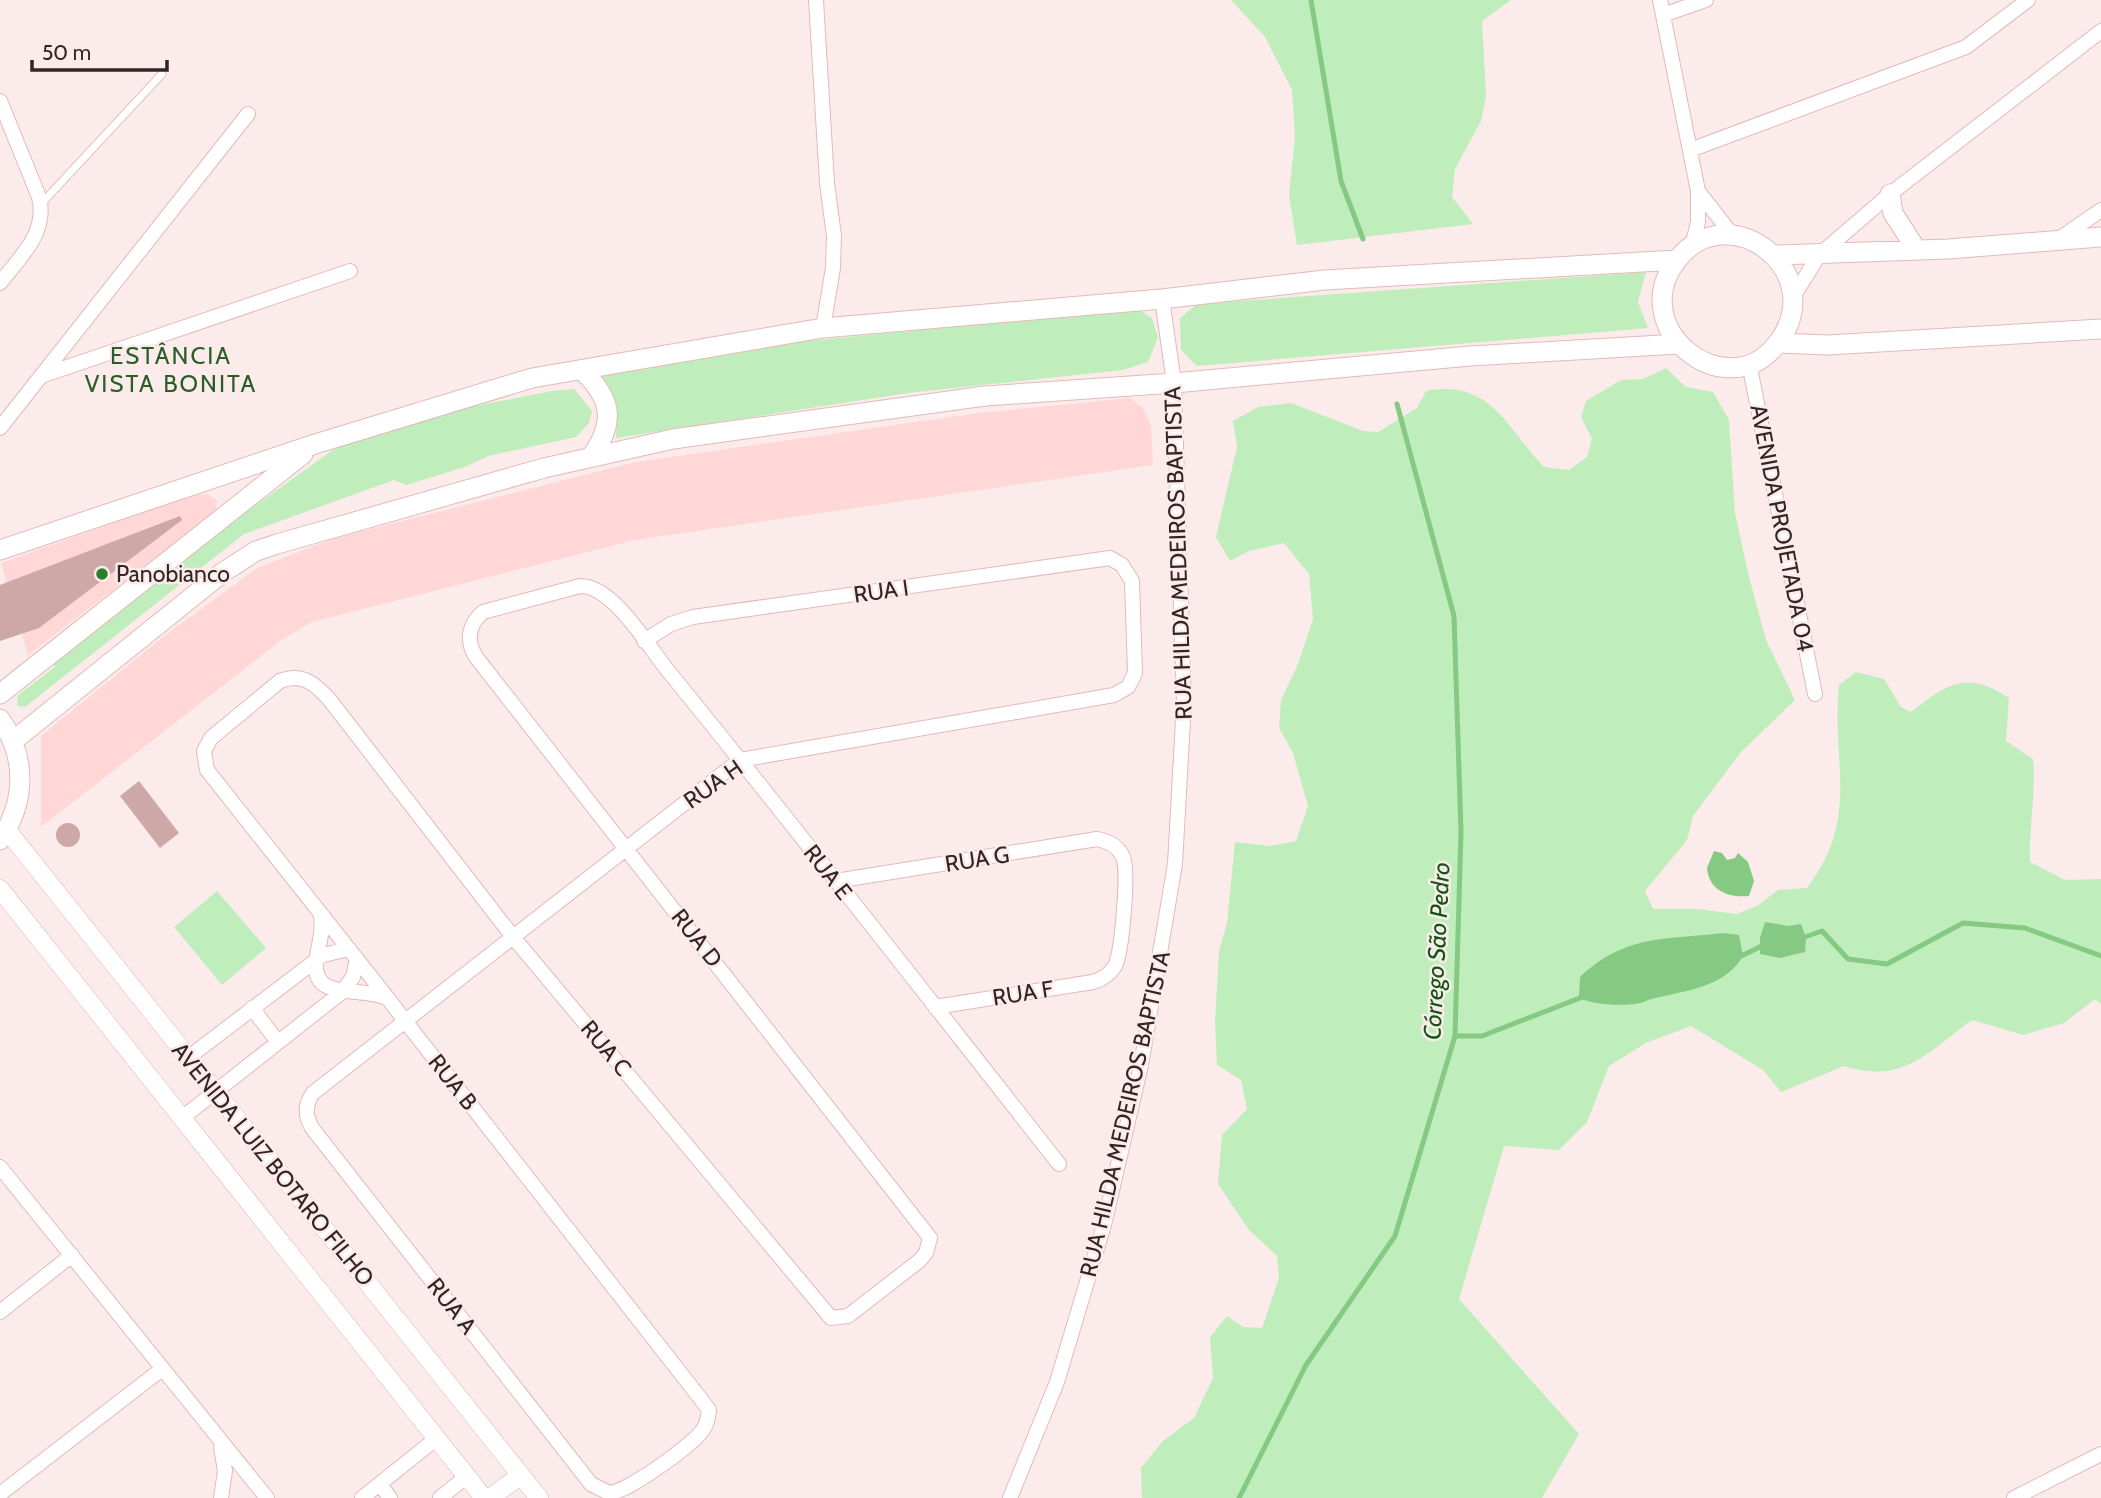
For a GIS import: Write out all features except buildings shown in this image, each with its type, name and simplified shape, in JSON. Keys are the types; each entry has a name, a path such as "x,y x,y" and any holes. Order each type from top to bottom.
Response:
{"main road":[{"path":"1890,194 1893,213 1916,249"},
{"path":"0,550 315,444 531,378 823,328 1162,299 1325,280 1685,254 1714,237 1733,236 1752,240 1775,255 1790,278 1792,315 1778,343 1749,363 1722,367 1704,363 1679,344 1666,324 1662,306 1664,287 1685,254"},
{"path":"1775,255 1819,255 2101,237"},
{"path":"1778,343 1828,345 2101,329"},
{"path":"13,741 222,573 257,551 404,506 591,457 673,439 985,396 1174,383 1424,360 1679,344"},
{"path":"582,369 599,386 608,411 604,440 591,457"},
{"path":"0,694 315,444"},
{"path":"0,719 18,756 21,786 14,816 3,835"}],"street":[{"path":"816,0 827,183 834,236 833,268 823,328"},
{"path":"1660,0 1698,191 1699,222 1685,254"},
{"path":"1663,15 1706,0"},
{"path":"1690,150 1966,47 2028,0"},
{"path":"1793,297 1819,255 1890,194 2100,35"},
{"path":"0,100 41,212 33,241 0,283"},
{"path":"0,428 248,114"},
{"path":"1698,191 1733,236"},
{"path":"2059,240 2101,209"},
{"path":"41,376 350,271"},
{"name":"RUA HILDA MEDEIROS BAPTISTA","path":"1010,1498 1057,1382 1104,1225 1141,1065 1164,942 1182,790 1184,702 1174,383 1162,299"},
{"name":"AVENIDA PROJETADA 04","path":"1749,363 1815,694"},
{"name":"RUA I","path":"644,641 671,625 693,617 1110,558 1122,565 1132,581 1135,673 1128,687"},
{"name":"RUA E","path":"469,636 478,616 490,608 575,587 591,587 608,597 1059,1164"},
{"name":"RUA D","path":"469,636 471,649 483,665 930,1238"},
{"name":"RUA C","path":"204,751 214,734 280,681 297,677 315,684 513,937 831,1318 848,1316 919,1261 926,1253 930,1238"},
{"name":"RUA H","path":"405,1021 740,760 1114,695 1128,687"},
{"name":"RUA B","path":"204,751 207,771 709,1410"},
{"name":"AVENIDA LUIZ BOTARO FILHO","path":"3,835 189,1057 539,1498"},
{"name":"RUA G","path":"836,881 1097,839 1115,847 1122,855 1126,869 1118,959 1109,974"},
{"name":"AVENIDA LUIZ BOTARO FILHO","path":"0,889 484,1498"},
{"path":"321,915 323,937 317,959 320,980 329,989 342,992 367,991 390,1001"},
{"path":"182,1118 342,992 353,977 353,954 335,950 317,959 189,1057"},
{"name":"RUA F","path":"935,1007 1093,982 1109,974"},
{"path":"253,1008 278,1042"},
{"name":"RUA A","path":"405,1021 313,1093 307,1110 312,1128 595,1487 609,1493 628,1488 698,1436 708,1422 709,1410"},
{"path":"0,1167 217,1440 267,1498"},
{"path":"0,1312 72,1255"},
{"path":"0,1494 162,1369"},
{"path":"362,1498 437,1438"},
{"path":"217,1440 225,1471 221,1498"},
{"path":"2014,1498 2101,1454"},
{"path":"490,1498 521,1475"},
{"path":"440,1498 467,1476"},
{"path":"380,1484 390,1498"}],"lane":[{"path":"41,212 162,74"}],"shaded area":[{"path":"1231,0 1511,0 1482,21 1486,96 1481,121 1455,169 1452,197 1473,224 1297,245 1289,195 1295,137 1292,90 1265,37"},
{"path":"1646,272 1638,302 1648,328 1197,366 1181,350 1180,318 1197,304"},
{"path":"1138,309 1152,318 1158,337 1148,362 1123,370 908,393 616,438 617,406 602,376 807,341"},
{"path":"1666,368 1686,387 1713,392 1729,420 1735,513 1749,577 1766,640 1795,700 1741,752 1693,816 1687,840 1645,891 1653,909 1698,909 1737,914 1757,906 1778,890 1807,888 1824,862 1834,837 1840,789 1839,685 1856,672 1884,679 1901,707 1911,712 1947,687 1969,682 1981,684 2009,698 2006,741 2033,759 2030,862 2065,880 2101,879 2101,1004 2095,999 2064,1023 2023,1035 1972,1020 1928,1054 1899,1068 1865,1071 1844,1066 1781,1092 1763,1070 1691,1026 1646,1043 1609,1066 1587,1122 1559,1150 1504,1146 1459,1299 1579,1434 1542,1498 1142,1498 1141,1468 1163,1441 1194,1418 1213,1378 1210,1337 1227,1316 1243,1327 1262,1328 1279,1278 1277,1256 1249,1230 1218,1184 1222,1135 1247,1109 1241,1080 1217,1065 1215,1022 1219,951 1227,923 1235,842 1270,846 1296,841 1308,806 1293,753 1279,728 1281,700 1298,664 1313,619 1309,574 1284,543 1249,551 1230,561 1216,537 1237,447 1233,421 1258,407 1291,403 1363,431 1378,432 1417,408 1426,391 1448,389 1466,392 1494,409 1544,467 1569,470 1587,457 1592,439 1581,417 1586,401 1621,380 1643,379"},
{"path":"574,389 592,411 589,423 576,437 488,456 465,467 406,485 394,480 244,534 25,707 17,706 18,695 55,667 52,662 235,520 344,442 450,411"},
{"path":"1130,398 1143,408 1151,425 1153,465 635,540 312,622 283,639 41,827 41,736 163,637 257,568 335,538 636,462 979,413"},
{"path":"207,494 217,500 216,511 28,655 1,563 190,496"},
{"path":"1714,851 1722,853 1727,860 1735,858 1738,853 1748,862 1754,881 1749,896 1727,894 1712,882 1707,868"},
{"path":"217,891 266,948 222,985 174,927"},
{"path":"1765,922 1788,926 1801,924 1806,938 1805,952 1780,958 1760,954 1760,938"},
{"path":"1723,933 1739,935 1743,956 1735,967 1713,982 1634,1004 1603,1004 1579,998 1580,977 1613,953 1647,941"}],"waterway":[{"name":"Córrego São Pedro","path":"1311,0 1341,181 1363,239"},
{"name":"Córrego São Pedro","path":"1239,1498 1306,1365 1395,1236 1455,1036 1461,832 1454,616 1397,404"},
{"path":"1799,939 1822,931 1848,959 1887,964 1963,923 2025,928 2101,956"},
{"path":"1737,958 1768,943"},
{"path":"1455,1036 1482,1036 1585,996"}],"place":[{"name":"Panobianco","path":"102,574"}],"district":[{"name":"ESTÂNCIA VISTA BONITA","path":"171,370"}]}
